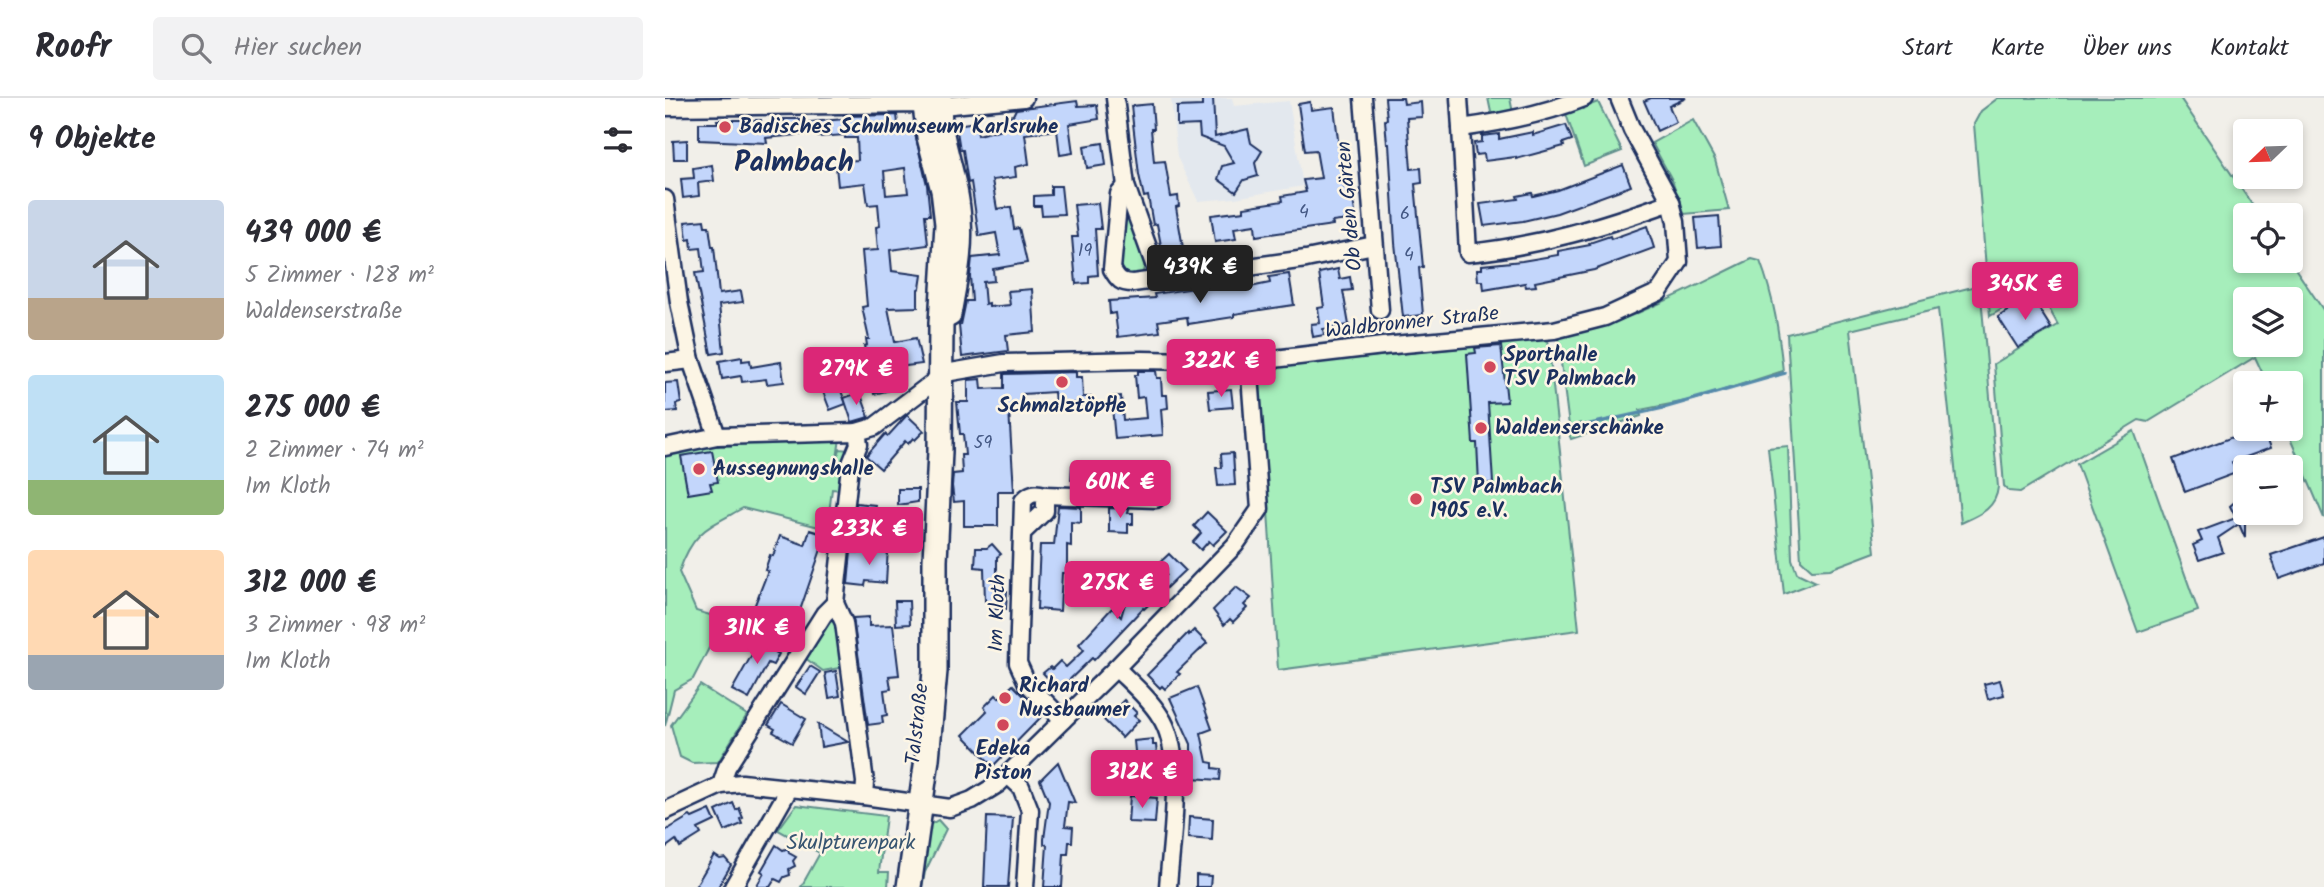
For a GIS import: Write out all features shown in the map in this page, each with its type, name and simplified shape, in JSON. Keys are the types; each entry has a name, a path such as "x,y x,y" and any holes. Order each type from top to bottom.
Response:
{"main road":[{"name":"Talstraße","path":"897,887 932,708 941,323 947,223 943,190 929,137 934,102"},
{"name":"Talstraße","path":"909,887 915,804"}],"street":[{"path":"665,107 1024,98"},
{"path":"1115,98 1125,186 1160,278"},
{"name":"Ob den Gärten","path":"1363,98 1380,310"},
{"path":"1459,98 1468,253 1505,249 1557,238 1671,202"},
{"path":"1461,128 1511,121 1584,98"},
{"name":"Waldbronner Straße","path":"940,377 951,372 1004,363 1142,360 1249,362 1554,330 1605,317 1659,292 1679,262 1676,222 1671,202 1632,130 1619,98"},
{"path":"1125,186 1119,194 1112,269 1118,280 1124,283 1307,259 1374,246"},
{"path":"665,199 667,228 691,360 717,436"},
{"path":"665,363 691,360"},
{"path":"665,811 721,785 742,783 950,808 986,792 1008,775 1116,668 1235,545 1261,509 1249,362"},
{"path":"665,447 717,436 857,432 874,427 940,377"},
{"path":"857,432 859,444 850,466 835,603 843,623 865,782 864,796"},
{"name":"Im Kloth","path":"1045,495 1037,493 1023,500 1018,663 1027,683 1063,720"},
{"path":"1022,533 1045,511 1045,495 1156,499"},
{"path":"721,785 726,767 824,614 835,603"},
{"path":"1116,668 1156,710 1171,738 1175,764 1168,887"},
{"path":"1008,775 1021,787 1030,810 1025,887"},
{"path":"733,887 789,789"}],"shaded area":[{"path":"1171,98 1232,98 1234,106 1289,101 1303,186 1235,198 1198,201 1177,157"}],"green space":[{"path":"1488,98 1510,98 1513,113 1492,117"},
{"path":"1998,98 2180,98 2233,176 2233,189 2241,189 2251,203 2233,203 2233,273 2298,273 2324,311 2324,518 2303,469 2303,455 2297,455 2291,441 2303,441 2303,371 2261,371 2255,357 2148,422 2139,420 2020,492 2009,491 2004,486 1994,364 2058,325 2040,292 2033,286 2027,290 2030,293 1990,316 1974,124 1981,111"},
{"path":"1598,102 1622,151 1584,166 1566,114"},
{"path":"1693,120 1715,160 1729,210 1684,214 1672,180 1652,143"},
{"path":"1125,206 1146,261 1142,275 1121,276 1118,258"},
{"path":"1752,259 1760,261 1769,288 1783,371 1696,399 1640,410 1641,416 1571,439 1569,434 1581,431 1581,423 1569,426 1558,339 1560,335 1584,331 1633,315"},
{"path":"1980,285 1998,487 1994,501 1985,510 1961,523 1938,309 1850,330 1875,552 1830,569 1812,570 1801,560 1787,334"},
{"name":"TSV Palmbach 1905 e.V.","path":"1548,339 1579,630 1278,670 1259,368"},
{"path":"2134,431 2198,611 2138,632 2077,464"},
{"path":"840,438 837,459 840,449 849,450 841,490 832,489 827,529 743,508 703,532 690,548 679,572 696,611 724,619 693,679 674,690 665,726 665,451 710,441 711,446 731,446 731,442"},
{"path":"1788,446 1792,559 1797,573 1816,582 1784,594 1768,448"},
{"path":"829,620 838,625 845,667 823,671 805,658"},
{"path":"700,685 747,715 718,762 692,763 680,757 671,725"},
{"name":"Skulpturenpark","path":"796,805 886,816 879,872 889,872 888,887 801,887 820,853 778,830"},
{"path":"938,820 946,829 925,872 922,887 912,887 928,826"}],"building":[{"path":"1202,98 1213,98 1215,137 1248,129 1251,143 1262,151 1255,163 1258,176 1244,180 1236,192 1218,179 1222,166 1234,163 1224,146 1200,137 1199,125 1177,126 1177,107 1202,106"},
{"path":"1385,98 1403,98 1404,104 1421,102 1422,117 1407,118 1411,169 1421,168 1422,183 1415,184 1423,267 1419,268 1423,315 1403,317"},
{"path":"1651,98 1686,98 1669,106 1676,122 1657,131 1644,101"},
{"path":"1077,101 1078,106 1097,105 1099,119 1069,124 1073,153 1060,155 1057,130 1025,134 1029,164 1015,167 1016,177 992,180 997,209 1011,207 1014,229 1019,228 1027,263 993,269 994,281 983,282 985,304 989,303 989,307 1010,305 1008,291 1032,289 1035,332 1006,335 1008,351 962,357 959,325 966,301 972,301 972,258 1000,255 996,233 979,236 971,182 968,183 956,125 976,122 978,135 1010,127 1008,116 1013,115 1016,109"},
{"path":"1310,102 1311,110 1334,107 1344,187 1351,186 1356,219 1256,236 1255,225 1234,228 1236,239 1215,242 1211,215 1244,211 1244,207 1283,201 1282,196 1306,192 1303,180 1321,178 1316,150 1305,151 1298,104"},
{"path":"1152,104 1154,162 1165,161 1171,197 1178,196 1179,206 1176,207 1183,248 1162,251 1157,224 1153,225 1148,196 1144,197 1139,175 1131,106"},
{"path":"897,115 899,132 912,128 915,134 927,185 930,215 925,215 928,245 890,250 892,271 922,275 918,289 918,307 888,308 895,342 916,338 922,364 891,368 891,376 887,377 890,390 874,394 864,346 867,345 866,339 869,339 862,307 867,306 862,251 878,250 878,204 868,205 865,183 838,186 836,166 843,165 843,161 858,160 857,138 845,138 845,135 818,137 818,133 766,138 767,143 699,140 699,123 718,123 717,120 761,120 761,126 784,126 784,119 800,119 800,123 844,119 844,116","holes":["905,168 908,193 886,195 884,171"]},
{"path":"1566,125 1572,140 1563,143 1564,146 1516,159 1485,161 1484,154 1476,155 1474,143 1482,142 1482,136 1499,134 1499,139 1533,132 1533,135"},
{"path":"687,140 687,159 674,159 673,141"},
{"path":"1103,143 1106,165 1087,168 1084,146"},
{"path":"712,165 714,181 698,183 699,196 683,198 681,179 694,178 693,168"},
{"path":"1623,165 1631,186 1557,213 1484,226 1480,204 1558,190"},
{"path":"1051,186 1061,186 1064,214 1042,215 1041,206 1034,206 1034,196 1051,195"},
{"path":"1098,203 1101,229 1095,229 1098,275 1089,276 1089,283 1076,284 1072,237 1078,237 1074,205"},
{"path":"1719,216 1721,246 1698,248 1695,218"},
{"path":"704,220 705,226 709,226 714,247 719,294 741,291 743,302 719,305 724,352 711,354 695,273 704,272 701,248 692,249 691,239 687,240 685,222"},
{"path":"1647,226 1654,248 1594,270 1535,282 1536,286 1526,287 1525,283 1484,290 1483,281 1478,281 1477,269 1482,269 1482,265 1558,255 1558,251 1590,245 1589,243 1610,236 1611,239"},
{"path":"1338,269 1340,279 1350,277 1352,290 1343,291 1349,325 1323,329 1324,335 1313,337 1311,324 1320,323 1318,308 1324,307 1319,273"},
{"path":"1289,274 1294,305 1188,324 1187,317 1158,321 1160,332 1118,337 1115,313 1110,314 1109,301 1155,298 1154,294 1249,280 1250,287 1270,283 1269,277"},
{"path":"2031,296 2051,328 2018,348 1998,317"},
{"path":"1501,346 1507,402 1488,403 1493,483 1479,484 1477,443 1473,443 1467,354 1476,353 1475,348"},
{"path":"742,357 742,361 750,360 751,367 781,362 784,382 767,384 766,379 742,382 741,376 722,379 719,361"},
{"path":"1138,371 1156,371 1157,378 1161,378 1162,395 1167,395 1168,408 1161,409 1163,435 1115,439 1111,397 1121,396 1123,420 1146,418 1144,397 1137,398 1135,375 1138,375"},
{"path":"1076,372 1076,377 1082,377 1083,397 1093,397 1093,407 1083,408 1082,403 1055,404 1054,392 1023,394 1024,410 1009,410 1014,491 998,491 998,526 964,526 964,501 954,502 952,486 953,474 962,473 961,455 965,455 957,402 968,402 968,380 981,379 982,389 1004,388 1004,374"},
{"path":"678,382 681,403 676,404 677,411 665,412 665,383"},
{"path":"838,383 846,404 830,410 822,389"},
{"path":"1231,389 1233,407 1210,409 1208,391"},
{"path":"860,392 869,417 852,422 844,398"},
{"path":"907,415 924,431 908,444 905,441 881,469 866,456 885,434 888,436"},
{"path":"2233,437 2233,441 2268,441 2271,448 2252,455 2233,455 2233,474 2185,492 2173,459"},
{"name":"Aussegnungshalle","path":"712,451 718,482 710,483 712,490 688,494 681,456"},
{"path":"1233,453 1235,485 1218,486 1216,468 1222,468 1221,454"},
{"path":"1072,465 1109,465 1108,484 1080,484 1080,480 1071,480"},
{"path":"898,489 918,489 918,502 898,505"},
{"path":"856,503 875,505 873,528 854,527"},
{"path":"1058,506 1081,507 1081,523 1071,522 1071,546 1067,545 1067,573 1062,573 1060,611 1037,609 1040,545 1054,545"},
{"path":"1109,508 1129,509 1128,513 1133,513 1133,524 1128,524 1128,533 1109,532"},
{"path":"1207,512 1227,531 1213,545 1209,541 1201,550 1193,542 1201,533 1194,526"},
{"path":"2233,519 2233,525 2238,525 2218,538 2223,552 2199,560 2193,545 2202,541 2198,532"},
{"path":"2239,525 2245,525 2245,538"},
{"path":"810,530 826,535 796,622 767,612 763,625 749,620 768,571 765,570 770,555 773,556 780,536 805,545"},
{"path":"2324,537 2324,563 2279,579 2271,555"},
{"path":"992,544 1001,554 997,557 997,591 1007,591 1006,609 988,609 988,601 985,601 984,568 975,567 976,548 987,548"},
{"path":"875,546 888,547 886,583 866,581 865,586 848,584 851,552 874,553"},
{"path":"1169,554 1185,570 1143,608 1094,660 1092,658 1059,690 1043,673 1060,661 1066,667 1084,650 1079,644 1112,608 1121,617 1128,593 1144,576 1166,575 1157,565"},
{"path":"1236,587 1251,598 1244,605 1247,608 1233,622 1230,619 1224,625 1213,610"},
{"path":"895,601 909,601 910,624 896,625"},
{"path":"869,617 869,626 893,625 899,675 889,676 891,689 884,690 887,715 882,716 883,723 868,725 853,618"},
{"path":"1194,630 1207,643 1177,672 1180,674 1165,689 1162,686 1160,688 1147,675"},
{"path":"764,633 781,642 775,652 779,654 773,665 768,663 749,699 732,690"},
{"path":"810,666 820,672 806,694 796,687"},
{"path":"836,671 840,696 829,698 825,673"},
{"path":"2000,680 2004,695 1988,699 1984,684"},
{"name":"Edeka Piston","path":"1013,685 1043,715 993,766 963,735 987,711 984,707 996,695 999,698"},
{"path":"1197,687 1212,729 1201,733 1207,762 1213,763 1213,768 1221,769 1220,780 1191,778 1191,744 1170,698"},
{"path":"1124,700 1137,713 1134,716 1139,720 1122,738 1104,720"},
{"path":"781,704 806,719 792,743 773,732 775,729 768,725"},
{"path":"818,724 848,742 821,747"},
{"path":"1153,739 1159,777 1148,777 1148,772 1137,772 1134,741"},
{"path":"1058,762 1075,803 1068,802 1065,826 1073,827 1072,842 1069,842 1068,854 1064,854 1062,887 1044,887 1047,845 1044,844 1044,839 1049,802 1040,780"},
{"path":"1130,796 1157,798 1155,823 1128,822"},
{"path":"733,803 736,810 739,808 742,824 725,831 716,811"},
{"path":"710,810 715,821 698,829 701,834 680,847 676,840 665,848 665,831 690,816 692,818"},
{"path":"987,817 1013,818 1008,887 984,887"},
{"path":"1189,817 1213,819 1212,840 1188,838"},
{"path":"776,845 783,850 788,848 789,853 796,857 793,861 795,866 789,869 790,875 784,877 781,882 775,879 770,887 756,887 764,873 761,871"},
{"path":"714,855 720,859 725,858 731,865 718,887 695,887"},
{"path":"1196,875 1211,876 1210,887 1196,887"}],"waterway":[{"path":"1577,427 1663,408 1785,373"}],"place":[{"name":"Badisches Schulmuseum Karlsruhe","path":"725,127"},
{"name":"Sporthalle TSV Palmbach","path":"1490,367"},
{"name":"Schmalztöpfle","path":"1062,382"},
{"name":"Waldenserschänke","path":"1481,428"},
{"name":"Aussegnungshalle","path":"699,469"},
{"name":"TSV Palmbach 1905 e.V.","path":"1416,499"},
{"name":"Richard Nussbaumer","path":"1005,698"},
{"name":"Edeka Piston","path":"1003,725"}],"district":[{"name":"Palmbach","path":"794,163"}]}
